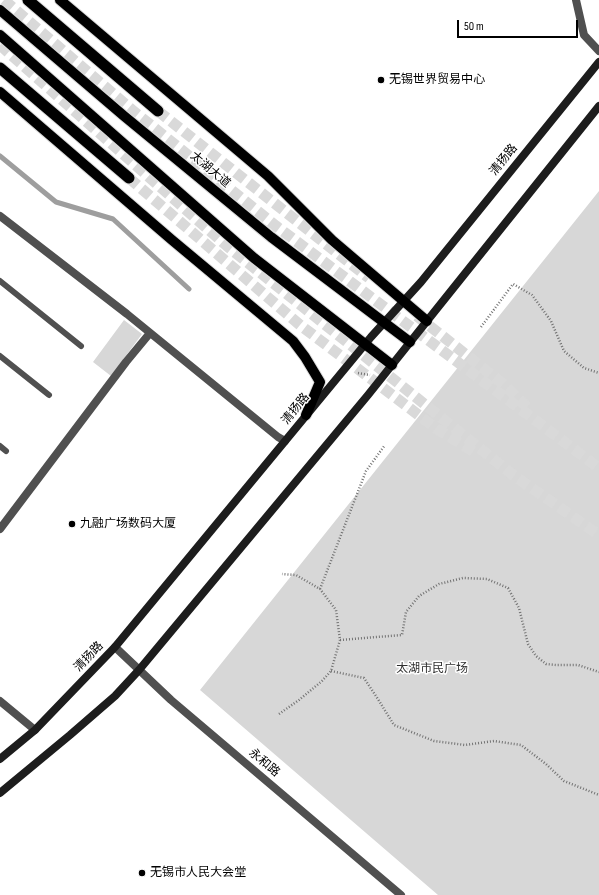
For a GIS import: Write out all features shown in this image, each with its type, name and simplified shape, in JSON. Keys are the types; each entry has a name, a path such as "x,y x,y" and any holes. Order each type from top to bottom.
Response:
{"highway":[{"path":"28,0 158,110"},
{"path":"0,68 129,178"}],"main road":[{"path":"60,0 268,176 332,240 427,321"},
{"name":"太湖大道","path":"0,10 270,238 410,342"},
{"path":"0,35 254,258 392,365"},
{"name":"清扬路","path":"0,759 35,730 115,647 365,344 421,282 599,62"},
{"path":"0,92 172,240 294,341 320,382 306,415"},
{"path":"0,793 115,696 139,670 368,395 599,106"}],"street":[{"path":"576,0 584,35 599,51"},
{"path":"0,216 285,441"},
{"path":"0,529 126,362 150,333"},
{"name":"永和路","path":"115,647 171,700 401,895"},
{"path":"0,701 35,730"}],"lane":[{"path":"0,281 81,346"},
{"path":"0,356 49,395"},
{"path":"0,446 6,451"}],"path":[{"path":"481,327 513,284 532,295 551,321 564,352 584,368 599,373"},
{"path":"320,588 366,471 385,445"},
{"path":"279,714 322,681 331,671 340,640 336,610 320,588 296,575 282,574"},
{"path":"340,640 402,635 406,612 419,596 439,584 463,578 487,579 508,588 519,608 528,644 536,656 546,664 578,665 599,672"},
{"path":"331,671 364,678 394,725 434,741 465,745 494,741 520,746 546,764 564,781 599,795"}],"green space":[{"name":"太湖市民广场","path":"599,191 599,895 438,895 200,690"},
{"path":"124,320 142,334 111,376 93,362"}],"waterway":[{"path":"0,156 56,202 113,219 189,289"}],"tunnel":[{"path":"4,0 132,110 276,226 599,468"},
{"path":"0,45 227,246 513,475 599,535"},
{"path":"158,111 369,278"},
{"path":"129,178 300,325 437,429 474,452"},
{"path":"417,316 502,383 527,407"}],"place":[{"name":"无锡世界贸易中心","path":"381,80"},
{"name":"九融广场数码大厦","path":"72,524"},
{"name":"无锡市人民大会堂","path":"142,873"}]}
